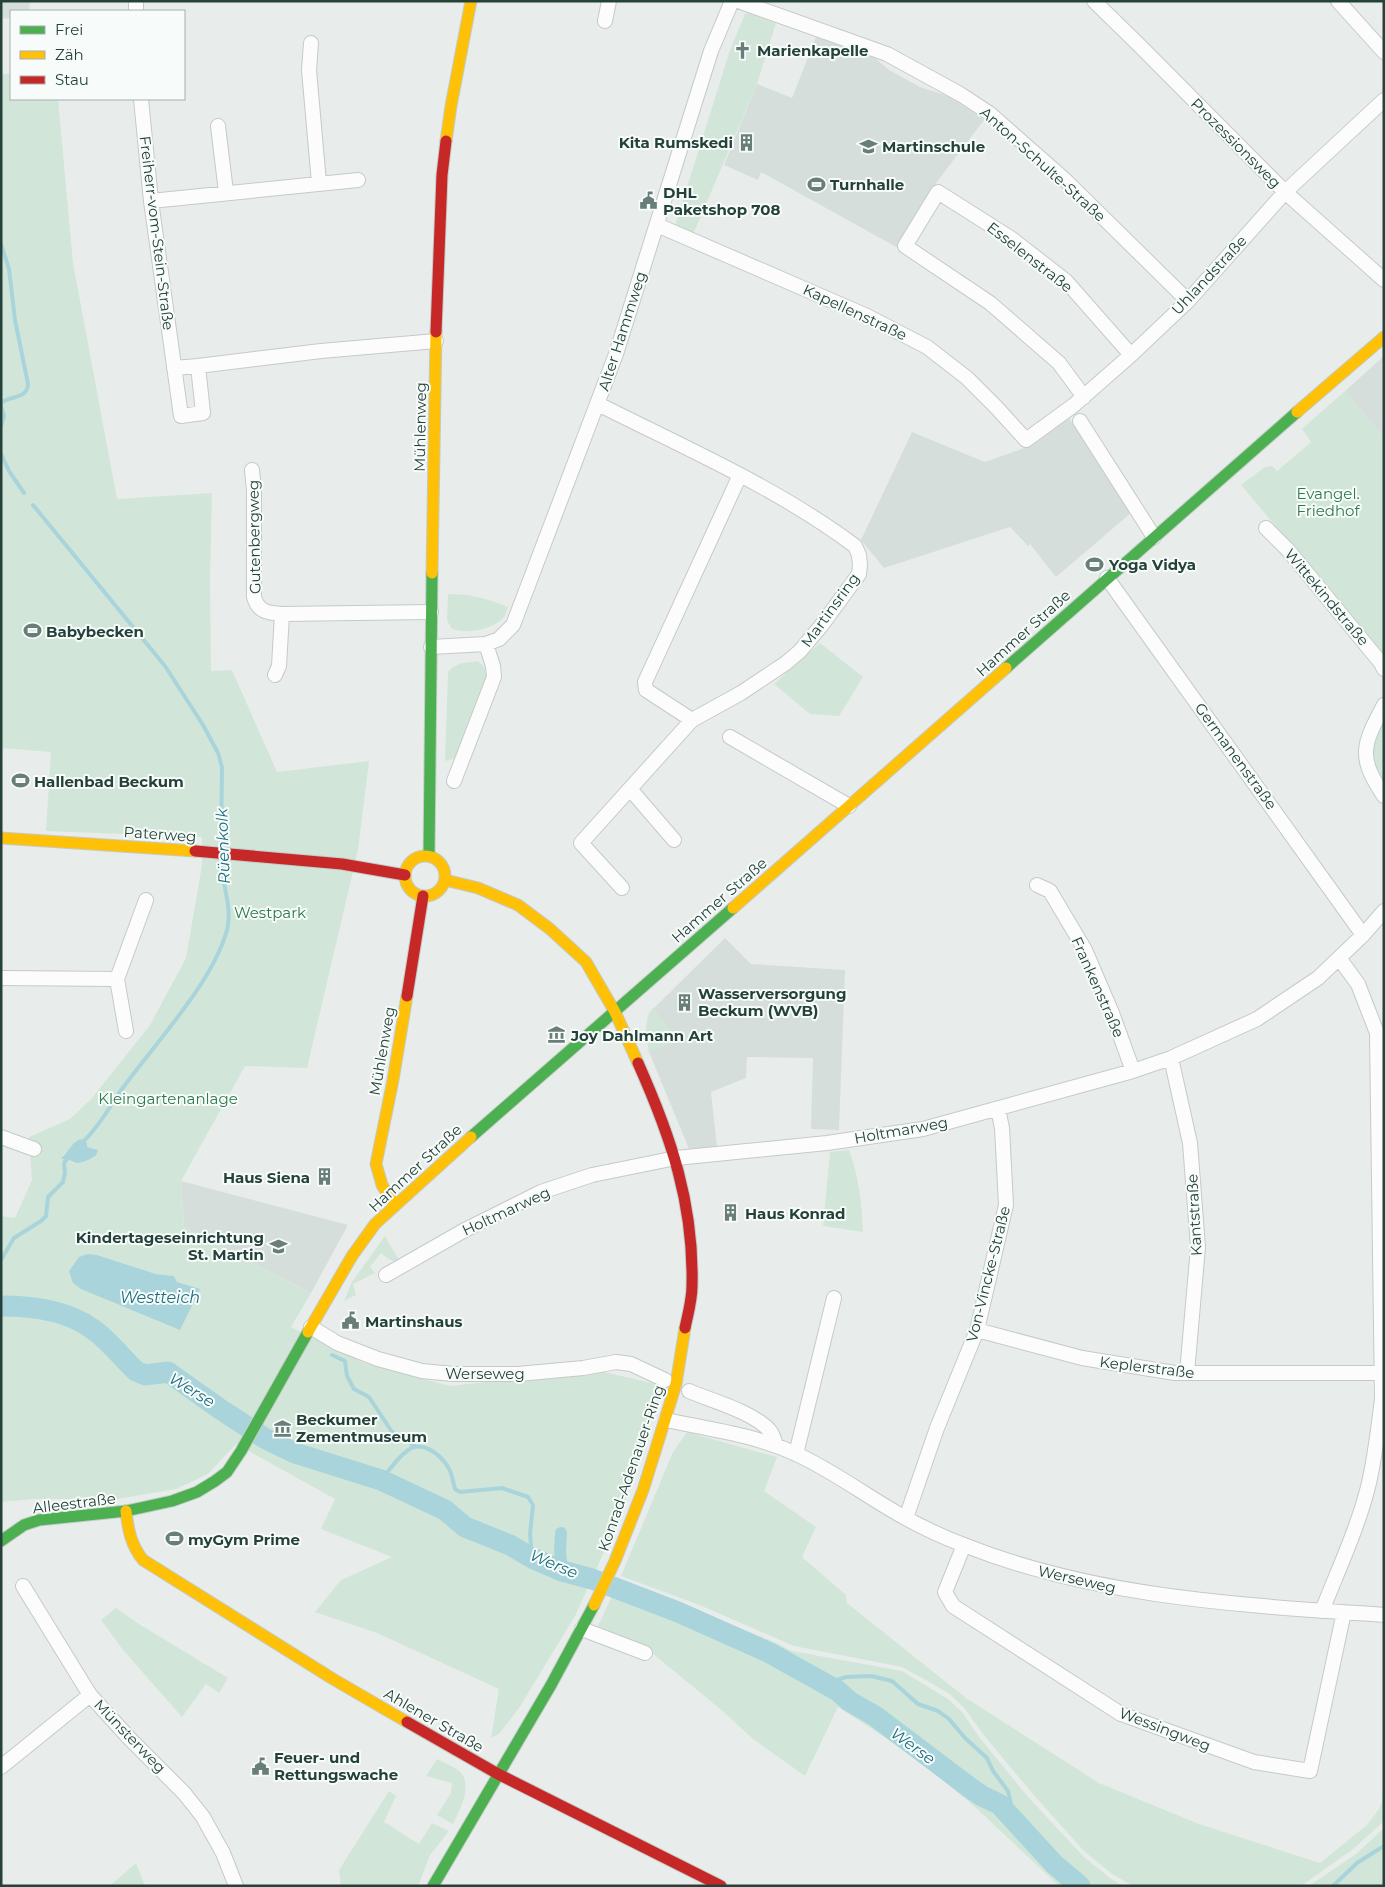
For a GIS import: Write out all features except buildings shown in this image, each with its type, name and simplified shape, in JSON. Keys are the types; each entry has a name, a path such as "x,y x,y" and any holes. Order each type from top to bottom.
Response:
{"main road":[{"name":"Mühlenweg","path":"429,856 436,341 442,175 451,106 471,1"},
{"name":"Hammer Straße","path":"126,1511 172,1501 197,1492 215,1482 227,1472 352,1256 375,1224 500,1111 1384,337"},
{"name":"Paterweg","path":"1,838 244,855 342,864 404,875"},
{"path":"429,856 440,862 443,867 445,880 436,894 423,896 412,892 404,875 410,862 415,858 429,856"},
{"name":"Konrad-Adenauer-Ring","path":"433,1886 582,1629 615,1561 666,1420 676,1384 692,1287 689,1218 676,1158 651,1092 615,1012 586,962 550,928 518,905 478,888 445,880"},
{"name":"Mühlenweg","path":"395,1206 382,1185 376,1164 393,1080 423,896"},
{"name":"Alleestraße","path":"1,1541 24,1525 39,1520 126,1511"},
{"name":"Ahlener Straße","path":"126,1511 128,1537 134,1551 143,1560 333,1679 498,1774 721,1886"}],"street":[{"path":"605,21 609,1"},
{"name":"Alter Hammweg","path":"431,647 486,644 498,639 513,625 598,404 657,225 711,51 732,1"},
{"name":"Anton-Schulte-Straße","path":"738,1 887,54 989,112 1064,178 1188,301"},
{"name":"Prozessionsweg","path":"1094,1 1285,192 1384,280"},
{"path":"1338,1 1384,52"},
{"path":"311,43 309,70 319,183"},
{"name":"Freiherr-vom-Stein-Straße","path":"141,100 152,201 181,416 203,412 198,366"},
{"name":"Uhlandstraße","path":"1026,440 1084,397 1188,301 1285,192 1384,100"},
{"path":"218,126 226,192"},
{"path":"152,201 358,180"},
{"name":"Esselenstraße","path":"1084,397 1059,363 990,303 905,246 938,192 1012,239 1066,281 1131,355"},
{"name":"Kapellenstraße","path":"657,225 867,316 927,347 966,378 1026,440"},
{"path":"174,368 436,341"},
{"name":"Martinsring","path":"598,404 740,475 792,505 855,546 859,555 860,565 859,574 822,626 786,663 741,694 692,720 581,843 622,888"},
{"path":"1080,421 1154,537"},
{"name":"Gutenbergweg","path":"252,470 254,490 254,597 262,610 268,614 432,612"},
{"path":"692,720 646,690 645,682 740,475"},
{"name":"Wittekindstraße","path":"1266,528 1294,557 1384,669"},
{"name":"Germanenstraße","path":"1107,578 1363,935"},
{"path":"275,675 279,666 282,614"},
{"path":"454,781 494,677 493,666 486,644"},
{"path":"1384,705 1366,742 1365,753 1367,765 1373,779 1384,796"},
{"path":"730,737 850,806"},
{"path":"630,789 674,840"},
{"name":"Frankenstraße","path":"1037,885 1050,891 1085,950 1112,1013 1133,1071"},
{"path":"126,1031 117,979 146,900"},
{"name":"Holtmarweg","path":"386,1275 463,1230 540,1192 592,1175 676,1158 827,1143 923,1129 1133,1071 1172,1058 1258,1018 1318,978 1363,935 1384,911"},
{"path":"1322,1611 1356,1526 1368,1487 1382,1400 1380,1373 1377,1033 1358,984 1339,958"},
{"path":"1,978 117,979"},
{"name":"Kantstraße","path":"1172,1058 1190,1144 1198,1247 1187,1373"},
{"name":"Von-Vincke-Straße","path":"906,1518 937,1428 977,1330 1006,1205 1002,1128 998,1109"},
{"path":"1,1137 34,1149"},
{"path":"796,1454 834,1298"},
{"name":"Werseweg","path":"311,1327 338,1342 378,1359 422,1372 518,1374 583,1368 616,1362 631,1364 665,1380"},
{"name":"Keplerstraße","path":"977,1330 1082,1358 1175,1373 1380,1373"},
{"path":"689,1392 743,1413 759,1422 770,1431 776,1445"},
{"name":"Werseweg","path":"666,1420 739,1435 776,1445 796,1454 906,1518 964,1545 1046,1573 1129,1591 1171,1597 1384,1615"},
{"name":"Wessingweg","path":"964,1545 945,1592 953,1606 1121,1714 1254,1762 1310,1770 1344,1612"},
{"name":"Münsterweg","path":"23,1586 90,1694 130,1739 184,1793 203,1817 220,1847 236,1886"},
{"path":"582,1629 645,1653"},
{"path":"1,1766 90,1694"}],"shaded area":[{"path":"1,1 30,1 29,10 10,10 10,18 1,19"},
{"name":"Martinschule","path":"816,37 875,58 889,70 920,87 948,96 984,120 936,183 898,248 761,172 758,180 724,165 757,84 792,98"},
{"path":"1384,356 1384,437 1345,391"},
{"path":"1069,418 1131,513 1056,577 1030,544 1028,546 1010,527 884,568 861,540 912,432 985,462 1033,445"},
{"path":"725,938 751,964 845,970 839,1130 811,1129 813,1058 747,1057 746,1078 711,1092 717,1147 689,1149 649,1052 646,1029 649,1013"},
{"name":"Kindertageseinrichtung St. Martin","path":"181,1181 348,1225 311,1293 184,1227"}],"green space":[{"path":"749,13 776,23 757,84 692,237 674,229 730,50 745,14"},
{"path":"1,74 10,74 10,100 58,100 73,263 117,499 212,493 210,580 211,671 232,670 277,772 369,761 358,850 307,1068 245,1066 181,1181 184,1227 311,1293 291,1327 364,1363 450,1386 595,1370 656,1384 651,1422 619,1519 575,1616 519,1708 500,1733 491,1738 499,1689 377,1633 315,1612 341,1580 392,1557 321,1529 335,1499 236,1444 208,1474 176,1489 117,1499 35,1499 1,1502 1,1216 15,1218 32,1180 29,1137 70,1119 92,1098 150,1025 186,958 202,865 202,837 46,831 51,752 1,748","holes":["87,1147 94,1149 94,1158 73,1163 63,1155 67,1151","97,1255 156,1274 174,1276 177,1282 136,1311 112,1302"]},
{"name":"Evangel. Friedhof","path":"1345,391 1384,437 1384,654 1241,485 1265,467 1272,466 1277,471 1311,442 1302,429"},
{"path":"448,594 478,597 508,607 502,619 496,624 484,629 456,630 451,628 447,620"},
{"path":"820,643 863,677 839,716 810,714 774,684"},
{"path":"477,661 484,666 485,673 489,674 456,758 445,761 448,672 457,665"},
{"path":"1384,720 1384,784 1370,763 1370,750"},
{"path":"653,1008 679,1041 649,1052 646,1024"},
{"path":"849,1150 859,1190 863,1232 823,1226 830,1152"},
{"path":"385,1236 400,1262 389,1259 381,1253 370,1267 375,1273 353,1284 356,1295 344,1301 352,1282"},
{"path":"687,1432 777,1457 764,1491 816,1527 802,1557 846,1595 847,1603 966,1698 1099,1783 1199,1824 1320,1863 1367,1825 1379,1809 1384,1795 1384,1821 1352,1850 1301,1886 1133,1886 1112,1874 1084,1851 1032,1793 983,1734 965,1709 951,1695 902,1667 794,1646 702,1606 621,1576 673,1452"},
{"path":"619,1581 772,1641 792,1651 902,1671 948,1699 962,1712 979,1737 1029,1798 1084,1857 1123,1886 1059,1886 974,1806 912,1755 838,1707 805,1776 753,1739 726,1714 646,1648 598,1626"},
{"path":"116,1608 228,1678 219,1693 206,1684 182,1717 123,1650 101,1620"},
{"path":"437,1759 461,1773 466,1785 464,1798 453,1824 437,1815 451,1793 452,1783 426,1776"},
{"path":"389,1791 396,1796 384,1822 419,1844 432,1823 449,1831 430,1855 418,1886 341,1886 339,1870"},
{"path":"1384,1828 1384,1886 1309,1886 1356,1854"},
{"path":"136,1863 145,1886 110,1886"}],"water":[{"path":"80,1139 87,1143 87,1147 98,1150 95,1156 79,1163 61,1159 74,1143"},
{"name":"Westteich","path":"88,1254 97,1255 156,1274 174,1276 177,1282 200,1289 180,1330 81,1289 73,1283 69,1271 79,1257"}],"waterway":[{"name":"Rüenkolk","path":"1,244 9,269 15,320 28,384 25,393 1,403"},
{"name":"Rüenkolk","path":"1,406 4,416 1,426"},
{"name":"Rüenkolk","path":"1,454 9,471 24,493"},
{"name":"Rüenkolk","path":"33,505 165,666 203,725 218,753 222,767 221,849"},
{"name":"Rüenkolk","path":"81,1144 98,1125 122,1089 196,992 220,950 227,930 229,912 221,858"},
{"name":"Rüenkolk","path":"1,1260 14,1238 46,1216 48,1197 63,1182 65,1173 64,1163 69,1156"},
{"name":"Werse","path":"1,1306 36,1308 71,1317 97,1332 136,1371 145,1375 168,1372 266,1439 295,1453 381,1480 445,1510 465,1527 510,1545 532,1558 562,1571 592,1579 678,1612 770,1653 838,1691 849,1701 875,1716 969,1787 999,1804 1054,1864 1080,1886"},
{"path":"332,1355 345,1361 347,1376 354,1389 369,1397 392,1432 415,1446"},
{"path":"381,1480 403,1454 412,1448 424,1447 435,1453 445,1462 455,1489 460,1492 502,1488 528,1497 533,1505 530,1534 532,1558"},
{"path":"561,1533 562,1571"},
{"path":"826,1684 846,1677 871,1676 892,1681 918,1704 938,1711 949,1719 965,1738 987,1758 993,1771 1008,1791 1014,1819"},
{"path":"1333,1886 1357,1863 1384,1846"}],"traffic: fast":[{"path":"1006,668 1297,412"},
{"path":"429,856 432,573"},
{"path":"471,1137 733,908"},
{"path":"1,1541 24,1525 39,1520 126,1511 172,1501 197,1492 215,1481 227,1472 241,1451 308,1332"},
{"path":"433,1886 551,1685 594,1605"}],"traffic: slow":[{"path":"446,141 471,1"},
{"path":"432,573 436,332"},
{"path":"1297,412 1384,337"},
{"path":"733,908 1006,668"},
{"path":"1,838 195,851"},
{"path":"429,856 436,859 442,865 445,876 444,884 436,893 429,896 421,896 414,893 406,884 405,872 408,865 417,857 429,856"},
{"path":"445,880 478,888 518,905 550,929 586,962 615,1012 638,1063"},
{"path":"395,1206 382,1185 376,1164 407,996"},
{"path":"308,1332 352,1256 375,1224 471,1137"},
{"path":"594,1605 615,1561 643,1490 676,1384 685,1328"},
{"path":"126,1511 131,1537 143,1560 333,1679 407,1722"}],"traffic: jam":[{"path":"436,332 442,175 446,141"},
{"path":"195,851 342,864 405,875"},
{"path":"407,996 423,896"},
{"path":"638,1063 670,1144 678,1172 689,1227 692,1256 692,1286 691,1302 685,1328"},
{"path":"407,1722 498,1774 721,1886"}],"place":[{"name":"Marienkapelle","path":"743,50"},
{"name":"Kita Rumskedi","path":"747,142"},
{"name":"Martinschule","path":"868,146"},
{"name":"Turnhalle","path":"816,184"},
{"name":"DHL Paketshop 708","path":"649,201"},
{"name":"Yoga Vidya","path":"1095,564"},
{"name":"Babybecken","path":"32,631"},
{"name":"Hallenbad Beckum","path":"20,781"},
{"name":"Wasserversorgung Beckum (WVB)","path":"684,1002"},
{"name":"Joy Dahlmann Art","path":"557,1035"},
{"name":"Haus Siena","path":"324,1177"},
{"name":"Haus Konrad","path":"731,1213"},
{"name":"Kindertageseinrichtung St. Martin","path":"278,1246"},
{"name":"Martinshaus","path":"351,1321"},
{"name":"Beckumer Zementmuseum","path":"282,1428"},
{"name":"myGym Prime","path":"174,1539"},
{"name":"Feuer- und Rettungswache","path":"260,1766"}],"park label":[{"name":"Westpark","path":"270,912"},
{"name":"Kleingartenanlage","path":"168,1098"}]}
